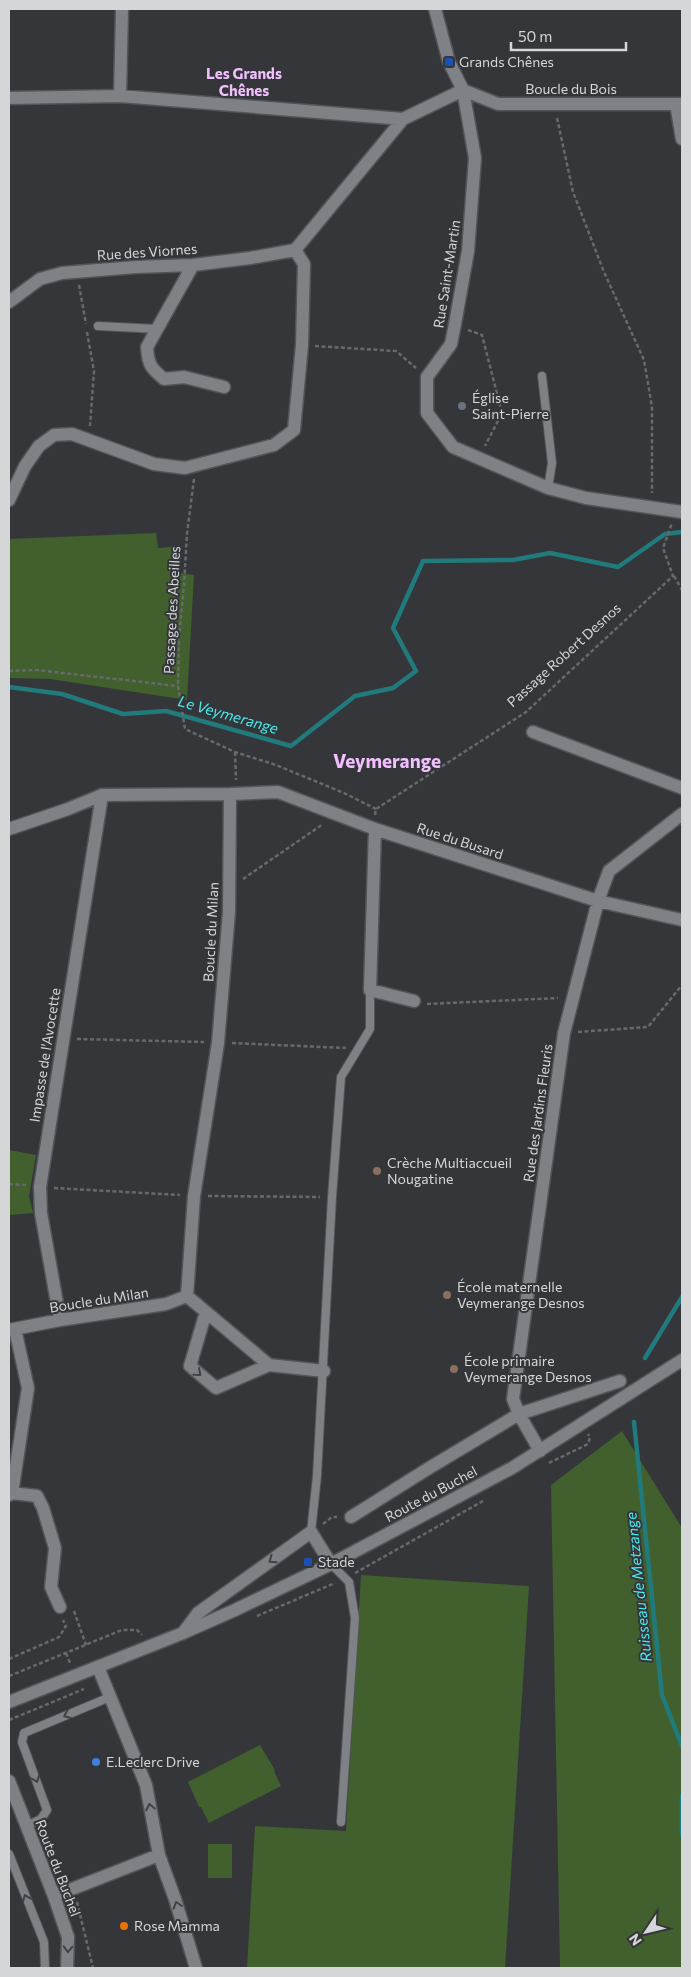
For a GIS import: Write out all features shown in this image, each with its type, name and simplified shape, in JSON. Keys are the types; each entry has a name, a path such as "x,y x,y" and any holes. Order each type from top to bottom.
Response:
{"street":[{"path":"120,96 122,9"},
{"name":"Rue Saint-Martin","path":"427,377 450,344 455,324 468,251 475,158 463,90 449,62 435,9"},
{"path":"9,500 25,466 39,446 54,436 72,434 154,464 190,467 274,445 294,430 302,345 304,264 295,250 403,119 463,90"},
{"name":"Boucle du Bois","path":"463,90 498,104 679,104"},
{"path":"9,98 120,96 403,119"},
{"path":"679,104 682,139"},
{"name":"Rue des Viornes","path":"9,302 40,279 62,273 193,265 295,250"},
{"path":"193,265 147,347 148,361 153,370 164,379 184,377 224,387"},
{"path":"427,377 427,412 453,446 548,488 586,498 679,512"},
{"path":"534,732 682,788"},
{"name":"Rue du Busard","path":"233,794 278,792 375,829 598,902 682,920"},
{"path":"9,829 68,809 102,794 233,794"},
{"name":"Impasse de l'Avocette","path":"60,1320 41,1213 40,1187 102,794"},
{"name":"Boucle du Milan","path":"10,1494 28,1388 12,1330 60,1320 166,1304 187,1296 194,1196 218,1042 229,912 233,794"},
{"name":"Rue des Jardins Fleuris","path":"540,1451 519,1414 513,1399 564,1033 572,997 598,902 609,871 682,814"},
{"path":"375,829 370,990 414,1001"},
{"path":"187,1296 268,1365"},
{"path":"206,1312 190,1366 216,1388 268,1365 324,1371"},
{"name":"Route du Buchel","path":"9,1702 183,1633 331,1564 512,1468 682,1360"},
{"name":"Route du Buchel","path":"351,1517 519,1414 620,1381"},
{"path":"10,1494 37,1496 43,1508 55,1548 51,1587 60,1607"},
{"path":"183,1633 198,1613 311,1532 331,1564"},
{"path":"98,1667 146,1784 159,1855 176,1899 196,1968"},
{"name":"Route du Buchel","path":"9,1781 68,1937 67,1968"},
{"path":"54,1896 159,1855"}],"lane":[{"path":"98,326 158,329"},
{"path":"542,376 552,463 548,488"},
{"path":"311,1532 324,1371 332,1197 341,1077 370,1029 370,990"},
{"path":"331,1564 349,1582 355,1618 341,1822"},
{"path":"26,1826 41,1819 47,1810 22,1742 24,1733 110,1697"},
{"path":"9,1854 44,1942 45,1968"}],"path":[{"path":"554,105 573,192 604,272 644,360 652,407 652,507"},
{"path":"76,272 94,371 89,440"},
{"path":"455,324 482,335 502,413 478,458"},
{"path":"302,345 396,352 427,377"},
{"name":"Passage des Abeilles","path":"190,467 179,637 178,686 185,728 236,752 276,765 376,808"},
{"path":"679,512 663,548 674,576 682,590"},
{"name":"Passage Robert Desnos","path":"376,808 526,712 674,576"},
{"path":"9,671 36,670 178,686"},
{"path":"233,794 236,752"},
{"path":"375,829 376,808"},
{"path":"229,888 337,814"},
{"path":"564,1033 648,1027 682,985"},
{"path":"414,1001 431,1004 572,997"},
{"path":"9,1184 194,1196 332,1197"},
{"path":"311,1532 332,1517 351,1517"},
{"path":"60,1607 73,1610 86,1645"},
{"path":"9,1659 59,1637 66,1626 60,1607"},
{"path":"9,1676 122,1630 136,1630 145,1637 150,1646"},
{"path":"72,1890 78,1905 93,1968"}],"green space":[{"path":"156,533 158,548 182,546 180,573 194,575 187,700 50,679 9,678 9,539"},
{"path":"9,1150 36,1155 29,1196 33,1213 9,1215"},
{"path":"622,1431 682,1528 682,1968 560,1968 551,1485"},
{"path":"361,1575 529,1586 505,1968 247,1968 255,1826 346,1831"},
{"path":"260,1745 275,1770 281,1786 209,1823 201,1807 199,1807 188,1782"},
{"path":"208,1844 232,1844 232,1878 208,1878"}],"waterway":[{"name":"Le Veymerange","path":"9,687 62,694 123,714 166,711 291,746 355,696 393,688 416,671 393,628 423,561 513,560 550,553 618,567 665,534 682,532"},
{"name":"Ruisseau de Metzange","path":"645,1358 682,1297"},
{"name":"Ruisseau de Metzange","path":"634,1422 662,1695 682,1746"},
{"name":"Ruisseau de Metzange","path":"682,1796 682,1835"}],"place":[{"name":"Grands Chênes","path":"449,62"},
{"name":"Église Saint-Pierre","path":"462,406"},
{"name":"Crèche Multiaccueil Nougatine","path":"377,1171"},
{"name":"École maternelle Veymerange Desnos","path":"447,1295"},
{"name":"École primaire Veymerange Desnos","path":"454,1369"},
{"name":"Stade","path":"308,1562"},
{"name":"E.Leclerc Drive","path":"96,1762"},
{"name":"Rose Mamma","path":"124,1926"}],"district":[{"name":"Les Grands Chênes","path":"244,82"},
{"name":"Veymerange","path":"387,761"}]}
